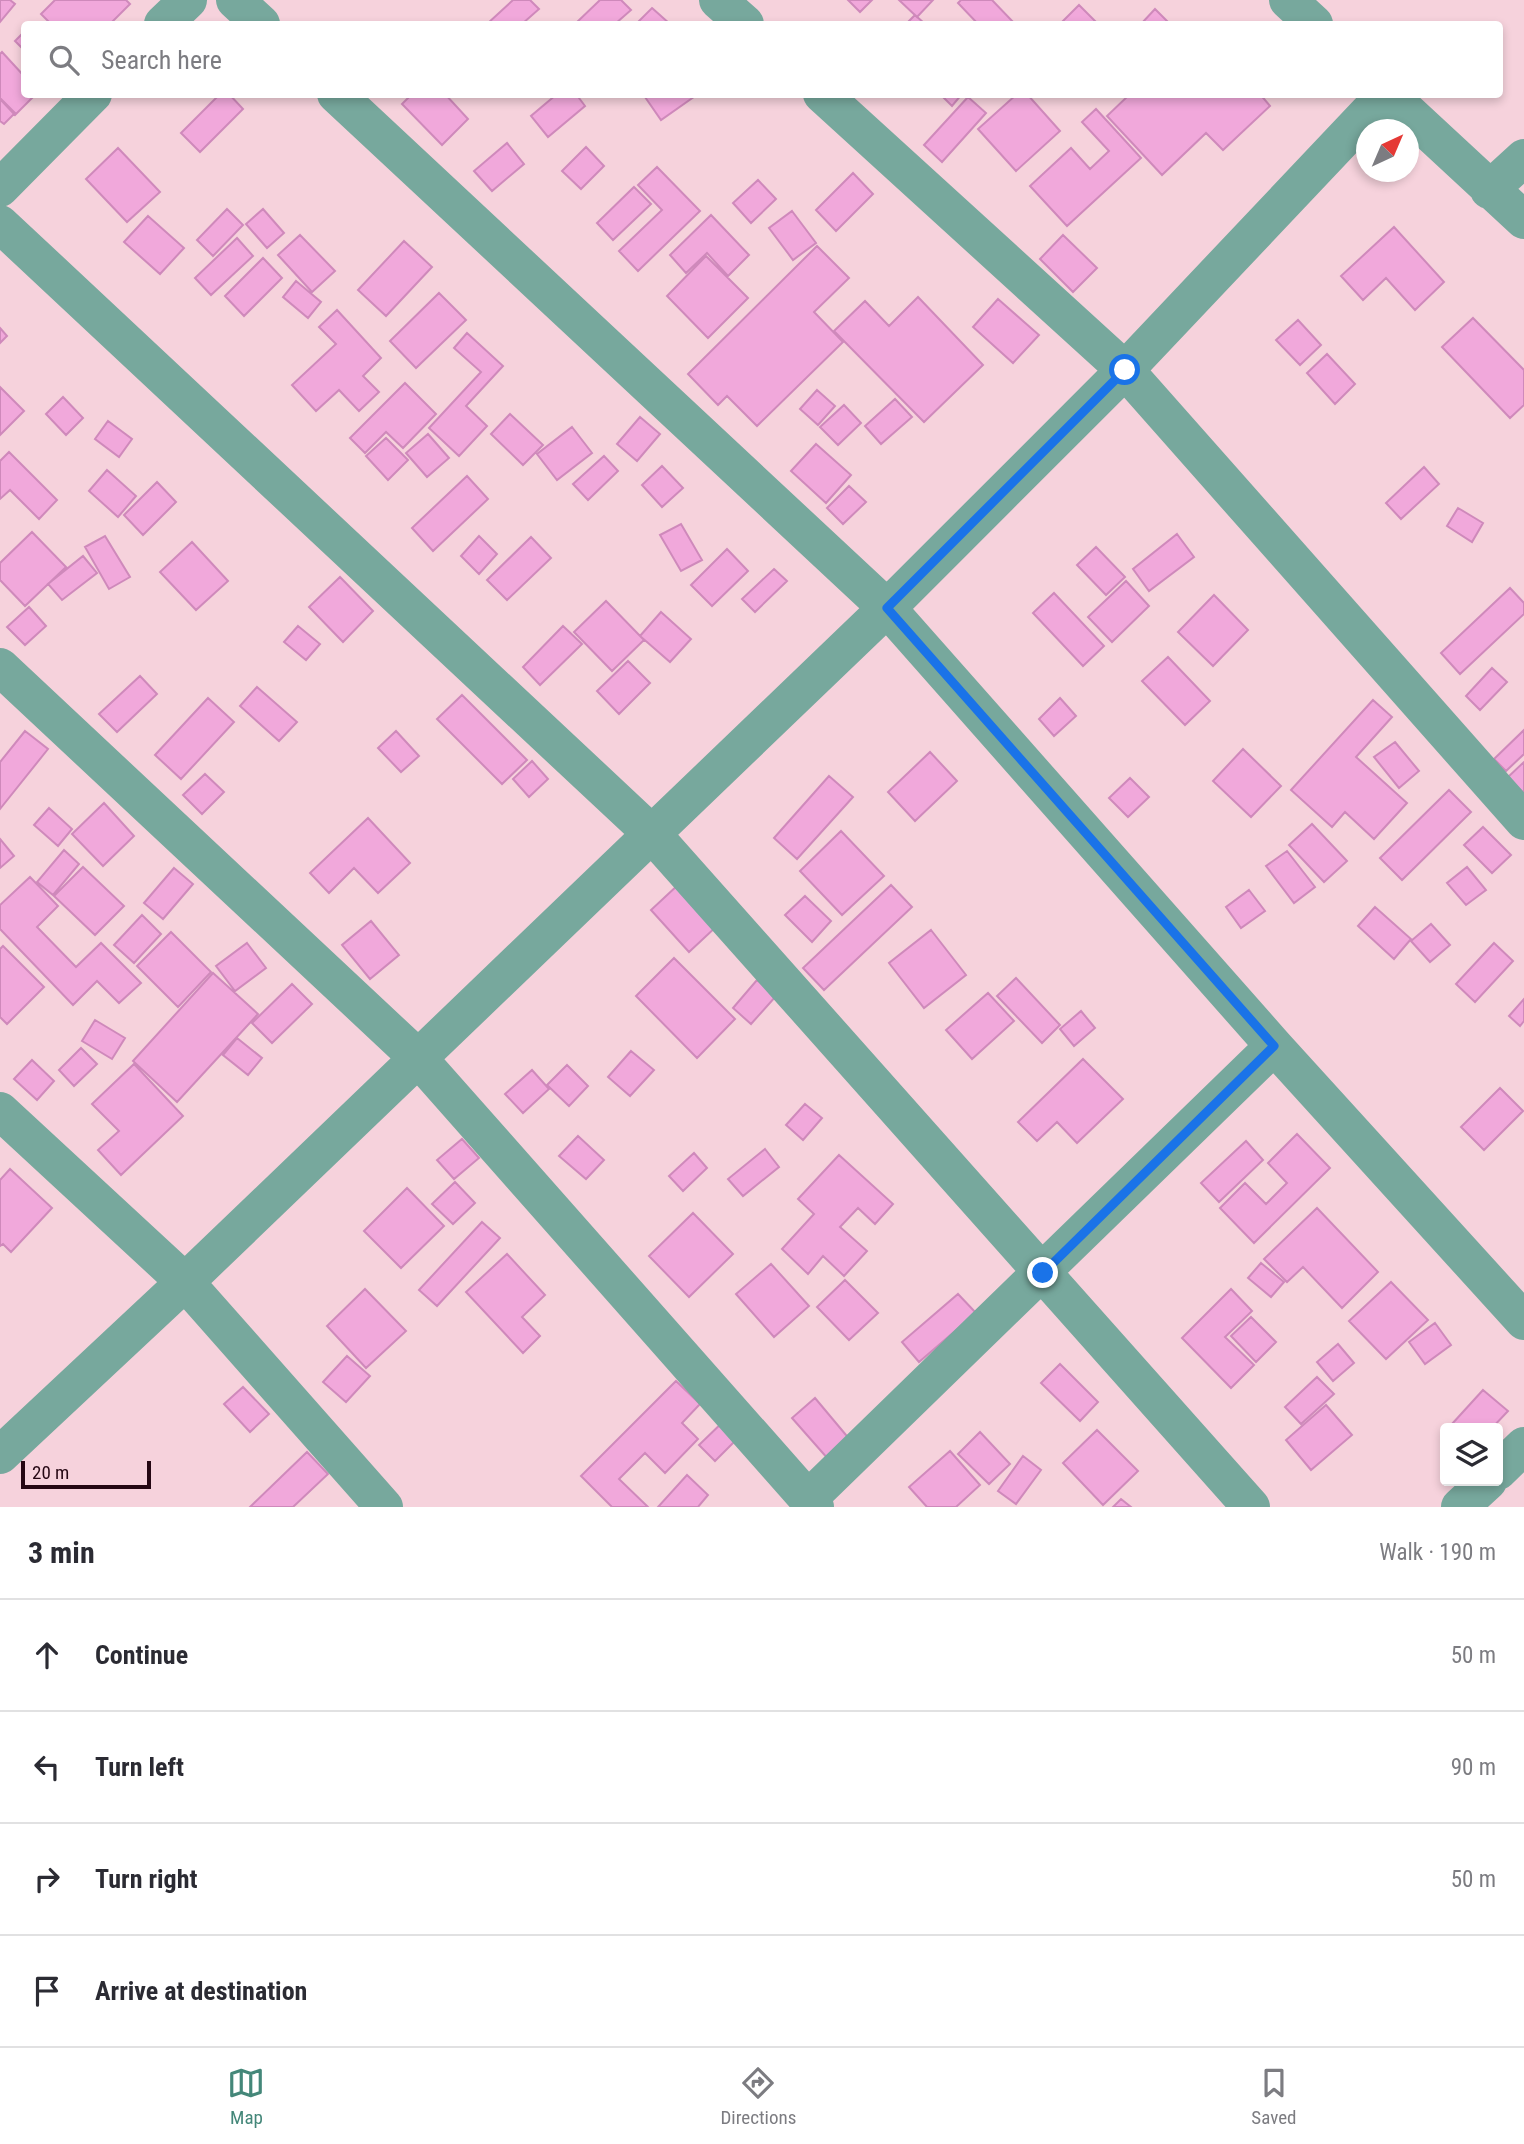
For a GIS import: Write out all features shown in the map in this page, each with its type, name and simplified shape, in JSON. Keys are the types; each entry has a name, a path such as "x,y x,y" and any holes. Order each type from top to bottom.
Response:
{"street":[{"path":"166,21 188,0"},
{"path":"235,0 258,21"},
{"path":"718,0 742,21"},
{"path":"1288,0 1311,21"},
{"path":"0,188 89,98"},
{"path":"340,98 887,608 1274,1046 1524,1321"},
{"path":"826,98 1125,370 1524,821"},
{"path":"0,1455 185,1282 887,608 1125,370 1383,98"},
{"path":"1391,98 1524,220"},
{"path":"1489,190 1524,158"},
{"path":"0,224 652,834 1251,1507"},
{"path":"0,667 418,1058 812,1503 1274,1046"},
{"path":"0,1111 185,1282 384,1507"},
{"path":"1503,1466 1524,1446"},
{"path":"1460,1507 1483,1486"}],"building":[{"path":"0,0 10,0 15,4 0,22"},
{"path":"55,0 126,0 130,4 113,21 48,21 41,14"},
{"path":"513,0 530,0 539,9 525,21 490,21"},
{"path":"600,0 621,0 631,10 618,21 578,21"},
{"path":"848,0 872,0 860,12"},
{"path":"899,0 933,0 917,17"},
{"path":"961,0 992,0 1012,21 975,21 958,3"},
{"path":"1079,5 1095,21 1063,21"},
{"path":"652,8 667,21 639,21"},
{"path":"1155,9 1167,21 1144,21"},
{"path":"915,15 922,21 909,21"},
{"path":"21,35 21,47 15,41"},
{"path":"2,52 21,73 21,98 32,98 15,115 0,99"},
{"path":"0,98 15,113 4,124 0,121"},
{"path":"216,98 233,98 243,109 200,152 181,133"},
{"path":"408,98 449,98 468,119 442,145 402,104"},
{"path":"552,98 579,98 585,106 548,137 531,116"},
{"path":"646,98 692,98 661,120"},
{"path":"944,98 959,98 952,106"},
{"path":"967,98 986,113 942,162 924,145"},
{"path":"1013,98 1031,98 1060,131 1016,171 978,129"},
{"path":"1126,98 1263,98 1270,106 1223,150 1206,133 1162,175 1107,116"},
{"path":"1096,109 1141,158 1067,226 1030,186 1071,148 1090,169 1109,151 1082,122"},
{"path":"507,143 524,164 492,191 474,171"},
{"path":"586,147 604,166 581,189 562,171"},
{"path":"118,148 160,192 127,222 86,179"},
{"path":"657,167 700,211 638,271 619,251 662,210 638,185"},
{"path":"853,173 873,194 836,231 816,210"},
{"path":"758,180 776,199 751,223 733,203"},
{"path":"634,187 651,204 613,240 597,223"},
{"path":"227,209 243,225 213,256 197,240"},
{"path":"263,209 284,233 267,248 246,224"},
{"path":"792,211 816,243 793,260 769,228"},
{"path":"711,215 749,255 728,276 707,253 686,273 670,255"},
{"path":"148,216 184,248 160,274 124,242"},
{"path":"1394,227 1444,282 1415,310 1386,278 1363,300 1341,276"},
{"path":"300,235 335,271 312,292 278,255"},
{"path":"1063,235 1097,268 1073,292 1040,259"},
{"path":"237,238 253,256 211,295 195,278"},
{"path":"404,241 432,267 386,316 358,290"},
{"path":"817,246 849,278 814,312 843,342 757,426 727,396 718,405 688,374"},
{"path":"706,256 748,298 708,338 667,296"},
{"path":"263,258 282,278 244,316 225,296"},
{"path":"296,281 321,302 308,318 283,297"},
{"path":"439,293 466,320 416,368 390,341"},
{"path":"918,297 983,365 924,422 834,331 865,301 889,326"},
{"path":"998,299 1039,335 1013,363 973,327"},
{"path":"337,310 381,358 363,376 379,392 359,411 339,390 316,411 292,385 336,344 319,327"},
{"path":"1473,318 1524,370 1524,405 1510,418 1442,347"},
{"path":"1298,320 1321,345 1300,365 1276,340"},
{"path":"0,328 7,336 0,343"},
{"path":"467,333 503,366 466,406 487,426 459,456 429,428 481,372 454,348"},
{"path":"1327,354 1355,384 1335,404 1307,373"},
{"path":"405,383 436,414 403,448 386,432 365,453 350,438"},
{"path":"0,387 24,411 0,435"},
{"path":"817,390 835,406 818,425 800,409"},
{"path":"63,397 83,418 66,435 46,414"},
{"path":"895,399 912,417 881,444 865,426"},
{"path":"844,405 861,423 838,445 820,427"},
{"path":"510,414 543,445 523,465 491,434"},
{"path":"640,417 660,434 637,461 617,444"},
{"path":"108,421 132,439 119,457 95,439"},
{"path":"572,427 592,453 557,480 537,454"},
{"path":"428,434 449,458 427,477 406,453"},
{"path":"386,438 408,460 388,480 366,456"},
{"path":"816,444 851,475 826,503 791,471"},
{"path":"9,452 57,500 39,519 10,490 0,499 0,461"},
{"path":"604,456 618,471 588,500 573,484"},
{"path":"662,466 683,488 662,507 642,485"},
{"path":"1424,467 1439,484 1401,519 1386,503"},
{"path":"107,470 136,496 118,517 89,491"},
{"path":"467,476 488,499 433,551 412,528"},
{"path":"157,482 176,502 143,535 124,515"},
{"path":"849,486 866,502 843,524 827,508"},
{"path":"1458,508 1483,523 1472,542 1447,526"},
{"path":"681,524 702,560 681,571 660,535"},
{"path":"32,532 66,567 25,606 0,580 0,563"},
{"path":"1177,534 1194,557 1149,591 1133,569"},
{"path":"105,536 130,577 109,589 85,547"},
{"path":"479,536 497,554 479,574 461,556"},
{"path":"531,537 551,558 507,600 487,580"},
{"path":"192,542 228,581 196,610 160,572"},
{"path":"1096,547 1125,577 1106,595 1077,565"},
{"path":"727,549 748,571 712,606 691,585"},
{"path":"83,556 97,573 62,600 48,584"},
{"path":"774,569 787,581 755,612 742,599"},
{"path":"340,577 373,611 343,642 309,607"},
{"path":"1126,581 1149,606 1112,642 1088,617"},
{"path":"1510,588 1524,603 1524,614 1460,674 1441,653"},
{"path":"1054,593 1104,646 1083,666 1033,613"},
{"path":"1214,595 1248,630 1213,666 1178,632"},
{"path":"606,601 644,640 612,671 574,632"},
{"path":"29,607 46,626 25,645 7,627"},
{"path":"661,612 691,639 670,662 640,636"},
{"path":"298,626 320,644 306,660 284,642"},
{"path":"563,626 582,644 540,685 523,667"},
{"path":"1168,657 1210,701 1185,725 1142,681"},
{"path":"628,661 650,683 619,714 597,691"},
{"path":"1492,668 1507,682 1480,710 1466,696"},
{"path":"140,676 157,694 117,732 99,714"},
{"path":"257,687 297,722 279,741 240,706"},
{"path":"462,695 527,760 502,784 437,719"},
{"path":"208,698 234,722 181,779 155,755"},
{"path":"1060,698 1076,716 1054,736 1039,719"},
{"path":"1373,700 1392,717 1356,757 1407,803 1374,839 1345,812 1332,827 1291,790"},
{"path":"1524,730 1524,754 1506,771 1494,759"},
{"path":"25,731 48,749 0,809 0,762"},
{"path":"396,731 419,756 401,772 378,748"},
{"path":"1395,742 1419,771 1399,788 1374,757"},
{"path":"1243,749 1281,786 1251,817 1213,781"},
{"path":"930,752 957,781 915,821 888,792"},
{"path":"532,761 548,779 529,797 513,779"},
{"path":"1524,762 1524,793 1507,778"},
{"path":"205,774 224,792 202,814 183,795"},
{"path":"829,776 853,797 797,859 774,838"},
{"path":"1130,778 1149,797 1128,817 1109,798"},
{"path":"1449,790 1471,812 1402,880 1380,858"},
{"path":"104,803 134,836 103,866 72,834"},
{"path":"49,808 72,829 58,846 34,825"},
{"path":"368,818 410,863 378,893 354,868 329,893 310,873"},
{"path":"1312,824 1347,861 1324,882 1289,845"},
{"path":"1483,827 1511,855 1492,873 1464,845"},
{"path":"841,831 884,876 842,915 800,871"},
{"path":"0,839 14,856 0,868"},
{"path":"64,850 79,864 53,895 37,882"},
{"path":"1287,851 1315,887 1294,903 1266,866"},
{"path":"83,867 124,906 95,935 54,896"},
{"path":"1467,867 1486,890 1466,905 1447,883"},
{"path":"174,868 193,884 163,919 144,903"},
{"path":"30,877 58,906 37,927 76,967 101,943 141,983 119,1003 97,981 73,1005 0,929 0,905"},
{"path":"679,884 718,925 689,952 651,910"},
{"path":"891,885 912,907 824,990 803,968"},
{"path":"1249,890 1265,911 1241,928 1226,907"},
{"path":"805,896 831,921 812,942 785,915"},
{"path":"1375,907 1411,939 1394,959 1358,926"},
{"path":"142,915 161,934 134,963 114,945"},
{"path":"371,921 399,955 370,979 342,945"},
{"path":"1431,924 1450,945 1430,962 1411,941"},
{"path":"931,930 966,975 924,1008 889,963"},
{"path":"171,932 211,972 178,1007 137,966"},
{"path":"247,943 266,968 235,991 216,966"},
{"path":"1494,943 1513,961 1475,1002 1456,984"},
{"path":"3,946 44,987 7,1024 0,1017 0,949"},
{"path":"674,958 735,1019 697,1058 636,996"},
{"path":"213,973 258,1014 177,1102 133,1061"},
{"path":"1016,978 1060,1025 1042,1043 997,996"},
{"path":"757,980 776,996 751,1024 733,1008"},
{"path":"292,984 312,1004 272,1043 252,1023"},
{"path":"988,993 1014,1021 972,1059 946,1030"},
{"path":"1524,999 1524,1021 1520,1026 1509,1016"},
{"path":"1081,1011 1095,1028 1074,1046 1060,1029"},
{"path":"95,1020 125,1038 112,1059 82,1041"},
{"path":"237,1038 262,1058 248,1075 223,1055"},
{"path":"81,1048 97,1064 74,1086 59,1070"},
{"path":"631,1051 654,1070 630,1096 608,1077"},
{"path":"1083,1059 1123,1099 1077,1143 1057,1122 1037,1141 1018,1122"},
{"path":"32,1060 54,1081 37,1100 14,1079"},
{"path":"134,1064 183,1116 121,1175 98,1150 119,1131 92,1104"},
{"path":"567,1065 588,1086 569,1106 547,1085"},
{"path":"532,1070 549,1089 523,1113 505,1094"},
{"path":"1500,1088 1523,1111 1484,1150 1461,1127"},
{"path":"805,1104 822,1118 803,1140 786,1125"},
{"path":"1297,1134 1330,1168 1254,1243 1220,1208 1245,1183 1266,1204 1287,1183 1268,1163"},
{"path":"578,1136 604,1160 586,1179 559,1156"},
{"path":"462,1139 479,1158 454,1179 437,1160"},
{"path":"1246,1141 1263,1160 1219,1202 1201,1183"},
{"path":"765,1149 779,1167 743,1196 728,1179"},
{"path":"694,1153 707,1168 683,1191 669,1176"},
{"path":"839,1155 893,1204 875,1224 858,1208 840,1227 867,1251 844,1276 823,1256 808,1274 782,1249 814,1214 798,1199"},
{"path":"10,1169 52,1208 11,1252 3,1244 0,1246 0,1180"},
{"path":"455,1182 475,1203 453,1224 432,1204"},
{"path":"407,1188 444,1226 401,1268 364,1231"},
{"path":"1317,1208 1378,1272 1342,1308 1303,1267 1287,1282 1264,1259"},
{"path":"693,1213 733,1254 689,1297 649,1256"},
{"path":"482,1222 500,1238 437,1306 419,1290"},
{"path":"507,1254 545,1295 522,1317 540,1336 523,1353 466,1292"},
{"path":"1261,1263 1284,1282 1271,1297 1248,1278"},
{"path":"771,1264 809,1306 774,1337 736,1294"},
{"path":"845,1280 878,1313 849,1340 817,1307"},
{"path":"1391,1282 1428,1320 1386,1359 1349,1321"},
{"path":"365,1289 406,1331 366,1368 327,1326"},
{"path":"1231,1289 1252,1311 1225,1337 1254,1365 1231,1388 1182,1338"},
{"path":"958,1294 976,1313 919,1362 902,1342"},
{"path":"1251,1317 1276,1342 1256,1362 1231,1336"},
{"path":"1435,1323 1451,1345 1425,1364 1409,1342"},
{"path":"1338,1344 1354,1363 1333,1381 1317,1362"},
{"path":"347,1356 370,1376 346,1402 323,1382"},
{"path":"1060,1364 1098,1402 1080,1421 1041,1383"},
{"path":"1317,1377 1334,1394 1301,1424 1285,1407"},
{"path":"676,1381 700,1404 682,1423 698,1439 665,1473 645,1453 619,1479 648,1507 612,1507 581,1476"},
{"path":"243,1387 269,1414 250,1432 224,1404"},
{"path":"1483,1390 1508,1411 1497,1423 1453,1423"},
{"path":"815,1398 851,1441 829,1460 792,1418"},
{"path":"1326,1405 1352,1435 1311,1470 1286,1440"},
{"path":"727,1418 743,1433 715,1461 699,1445"},
{"path":"1097,1430 1138,1471 1103,1505 1063,1463"},
{"path":"980,1432 1010,1464 989,1484 958,1454"},
{"path":"950,1451 980,1485 956,1507 927,1507 909,1487"},
{"path":"307,1452 328,1474 293,1507 250,1507"},
{"path":"1023,1456 1041,1470 1016,1504 998,1491"},
{"path":"687,1475 708,1495 698,1507 658,1507"},
{"path":"1121,1499 1131,1507 1113,1507"}],"route":[{"path":"1043,1273 1274,1046 887,608 1125,370"}]}
